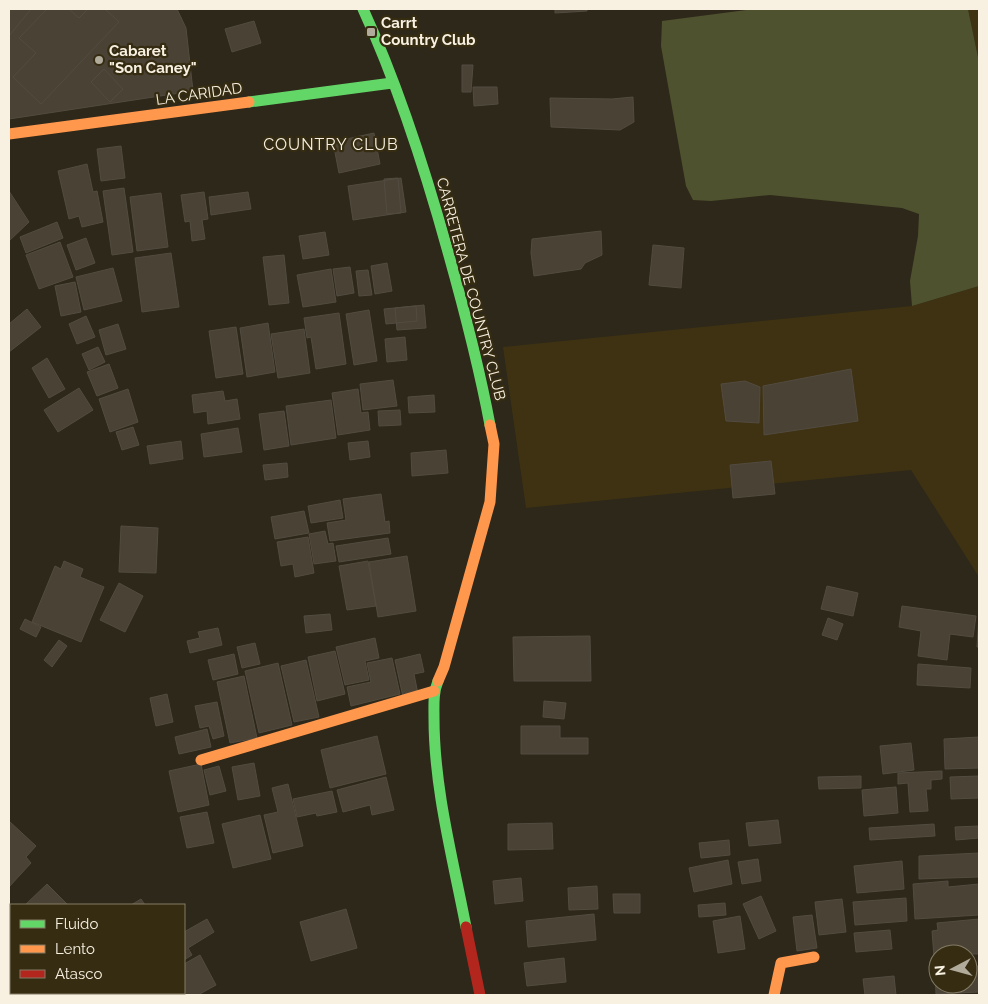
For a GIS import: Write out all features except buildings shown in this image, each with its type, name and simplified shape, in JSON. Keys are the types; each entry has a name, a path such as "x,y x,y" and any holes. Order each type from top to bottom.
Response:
{"street":[{"name":"CARRETERA DE COUNTRY CLUB","path":"363,9 424,167 466,314 494,444 490,502 444,667 434,691 434,734 440,794 480,995"},
{"name":"LA CARIDAD","path":"9,134 392,83"},
{"path":"201,760 434,691"},
{"path":"774,995 781,963 814,957"}],"shaded area":[{"path":"968,9 979,9 979,62"},
{"path":"979,286 979,577 911,470 526,508 503,347 912,306"}],"green space":[{"path":"754,9 968,9 979,62 979,286 912,306 910,281 918,236 919,214 902,208 770,195 711,201 693,200 686,186 661,46 662,21"}],"traffic: fast":[{"path":"363,9 400,98 430,190 465,316 490,425"},
{"path":"249,102 392,83"},
{"path":"438,681 434,704 437,771 445,824 466,927"}],"traffic: slow":[{"path":"9,134 249,102"},
{"path":"438,681 444,667 490,502 494,444 490,425"},
{"path":"201,760 434,691"},
{"path":"774,995 781,963 814,957"}],"traffic: jam":[{"path":"466,927 480,995"}],"place":[{"name":"Carrt Country Club","path":"371,32"},
{"name":"Cabaret \"Son Caney\"","path":"99,60"}],"district":[{"name":"COUNTRY CLUB","path":"331,144"}]}
